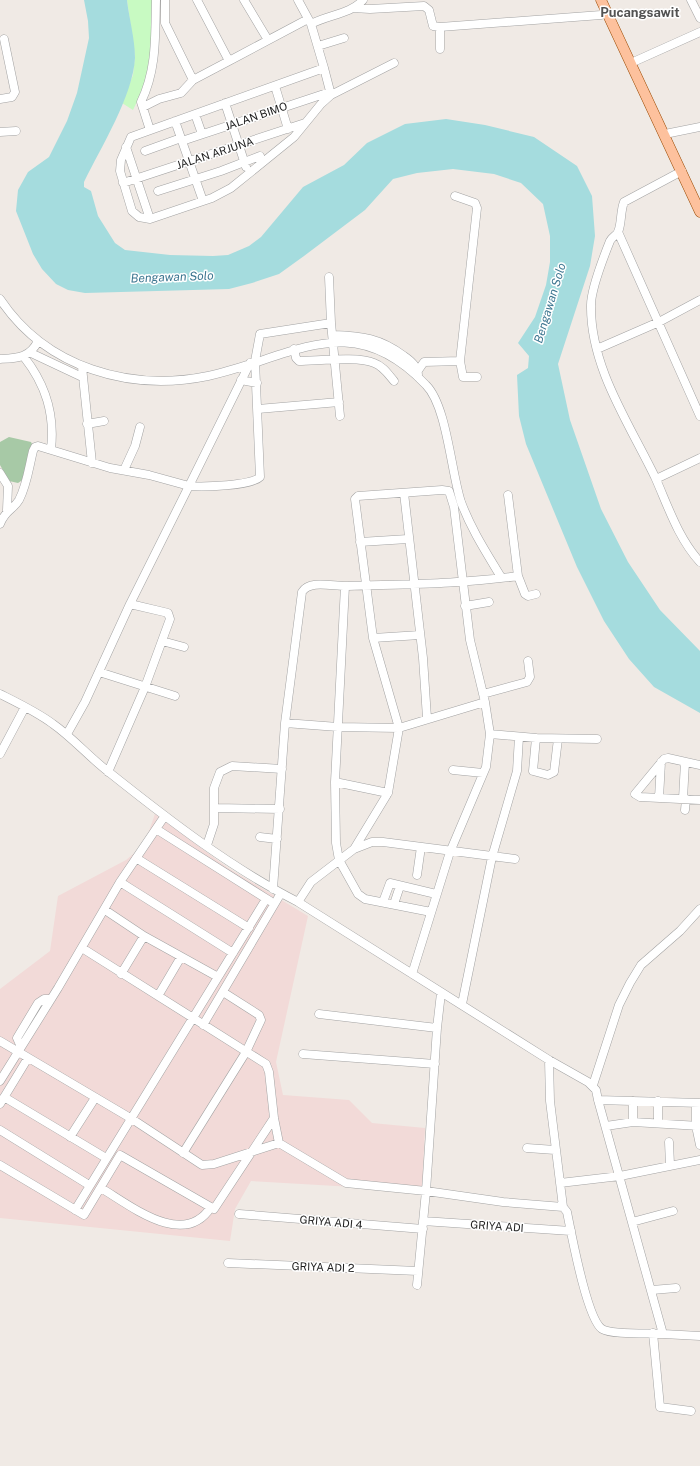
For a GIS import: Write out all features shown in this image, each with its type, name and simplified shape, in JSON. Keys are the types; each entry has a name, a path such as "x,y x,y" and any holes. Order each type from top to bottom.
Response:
{"main road":[{"path":"601,0 665,134 700,212"}],"street":[{"path":"150,130 141,102 149,82 154,61 156,0"},
{"path":"165,0 166,23 193,80"},
{"path":"197,0 229,61"},
{"path":"244,0 268,40"},
{"path":"298,0 310,21 331,94"},
{"path":"143,107 158,99 181,92 193,80 268,40 310,21 353,8 364,0 370,9"},
{"path":"691,0 700,18"},
{"path":"353,8 370,9 424,6 429,8 433,26 440,27 601,15 608,13"},
{"path":"440,27 440,49"},
{"path":"631,63 700,32"},
{"path":"318,46 344,38"},
{"path":"0,99 12,97 15,92 4,39"},
{"path":"324,68 131,137 120,166 123,183 132,211 139,217 150,219 203,201 232,188 294,137 331,94 394,63"},
{"path":"275,86 288,129"},
{"name":"JALAN BIMO","path":"145,151 202,134 281,107 331,94"},
{"path":"225,103 248,175"},
{"path":"195,114 202,134"},
{"path":"175,120 203,201"},
{"name":"JALAN ARJUNA","path":"123,183 306,123"},
{"path":"665,134 700,127"},
{"path":"0,132 16,131"},
{"path":"126,147 150,219"},
{"path":"158,191 196,180 260,156"},
{"path":"682,171 627,199 622,208 618,232 610,242 592,299 593,333 606,377 617,403 656,479 676,525 700,562"},
{"path":"455,196 475,203 477,208 460,361 463,376 477,377"},
{"path":"618,232 700,416"},
{"path":"329,277 331,323 340,416"},
{"path":"0,299 19,323 38,341 82,367 144,381 172,381 209,375 294,349 333,339 368,338 384,343 395,349 410,360 418,374 436,398 461,501 474,532 500,577"},
{"path":"597,350 659,322 700,300"},
{"path":"67,734 99,672 130,604 241,380 253,362 260,334 331,323"},
{"path":"333,339 366,346 382,352 418,374"},
{"path":"27,355 38,341"},
{"path":"294,349 296,358 299,361 335,360 372,362 385,370 394,381"},
{"path":"382,352 395,349"},
{"path":"27,355 40,380 48,400 52,421 50,449"},
{"path":"0,359 27,355 82,377"},
{"path":"410,360 424,362 460,361"},
{"path":"5,507 15,505 22,493 34,448 40,446 92,463 189,486 213,487 253,482 259,479 261,474 258,384 253,362"},
{"path":"418,374 424,362"},
{"path":"82,367 92,463"},
{"path":"241,380 258,384"},
{"path":"258,409 339,402"},
{"path":"87,424 104,421"},
{"path":"124,470 135,446 140,427"},
{"path":"656,479 700,458"},
{"path":"0,473 8,486 5,507 0,524"},
{"path":"354,849 388,793 399,728 373,638 360,542 356,498 358,496 448,490 454,507 470,640 484,698 490,734 486,767 450,852 412,974"},
{"path":"404,493 420,635 427,718"},
{"path":"508,495 518,576 525,594 528,596 536,594"},
{"path":"454,507 461,501"},
{"path":"360,542 408,539"},
{"path":"273,889 280,809 285,723 302,592 306,587 312,585 346,586 462,582 518,576"},
{"path":"346,586 335,782 336,843 339,860 361,897 431,912"},
{"path":"465,606 489,602"},
{"path":"108,772 146,687 169,622 168,613 130,604"},
{"path":"373,638 420,635"},
{"path":"162,641 184,647"},
{"path":"285,723 338,727 399,728 527,682 530,677 528,661"},
{"path":"99,672 175,696"},
{"path":"0,694 46,719 67,734 108,772 206,845 273,889 298,902 549,1060 593,1085"},
{"path":"0,754 25,707"},
{"path":"490,734 536,738 597,739"},
{"path":"462,1004 492,856 517,771 519,737"},
{"path":"536,738 533,771 548,775 554,772 558,739"},
{"path":"700,765 668,758 661,762 635,794 640,797 700,800"},
{"path":"659,798 661,762"},
{"path":"685,762 685,810"},
{"path":"206,845 214,824 214,788 220,772 225,768 232,766 282,769"},
{"path":"453,770 483,773"},
{"path":"335,782 388,793"},
{"path":"215,808 280,809"},
{"path":"0,1080 82,948 120,882 162,820"},
{"path":"156,828 274,904"},
{"path":"260,837 277,839"},
{"path":"298,902 311,882 339,860 354,849 377,842 515,859"},
{"path":"417,875 421,847"},
{"path":"136,858 249,928"},
{"path":"120,882 233,953"},
{"path":"383,902 389,884 436,894"},
{"path":"394,904 400,886"},
{"path":"203,1024 281,893"},
{"path":"76,1210 89,1185 132,1119 266,899"},
{"path":"663,1334 606,1126 593,1085 619,1005 630,983 641,965 680,931 700,908"},
{"path":"105,910 144,936 218,977"},
{"path":"122,974 144,936"},
{"path":"82,948 268,1066 274,1118 280,1143 346,1183 426,1191 503,1202 563,1207"},
{"path":"158,996 181,957"},
{"path":"183,1153 246,1052 261,1018 259,1015 222,992"},
{"path":"417,1286 426,1191 437,1028 441,993"},
{"path":"319,1014 437,1028"},
{"path":"0,1042 19,1050 28,1058 132,1119 205,1166 280,1143"},
{"path":"303,1054 435,1064"},
{"path":"28,1058 2,1100 70,1136 106,1158"},
{"path":"549,1060 550,1101 563,1207 567,1212 590,1309 598,1325 602,1329 611,1332 700,1336"},
{"path":"70,1136 95,1098"},
{"path":"598,1100 698,1103 700,1144"},
{"path":"633,1101 633,1122"},
{"path":"658,1101 658,1122"},
{"path":"112,1149 214,1209 274,1118"},
{"path":"606,1126 633,1122 658,1122 698,1126"},
{"path":"0,1130 89,1185"},
{"path":"669,1142 670,1166"},
{"path":"527,1148 555,1150"},
{"path":"0,1165 85,1214 120,1155"},
{"path":"560,1183 620,1176 700,1160"},
{"path":"101,1188 154,1219 166,1224 189,1223 199,1220 203,1218 211,1207"},
{"path":"632,1222 673,1211"},
{"name":"GRIYA ADI 4","path":"238,1214 423,1225"},
{"name":"GRIYA ADI","path":"423,1225 571,1231"},
{"name":"GRIYA ADI 2","path":"228,1263 418,1271"},
{"path":"652,1290 676,1288"},
{"path":"653,1334 660,1407 691,1411"}],"shaded area":[{"path":"155,814 228,868 308,916 276,1062 283,1095 349,1100 372,1123 425,1128 422,1191 251,1181 235,1209 230,1241 0,1218 0,989 50,951 58,896 126,860 144,845"}],"green space":[{"path":"127,0 154,0 154,49 146,83 133,110 122,103 133,75 135,56"},
{"path":"9,437 31,442 32,444 24,479 18,483 9,481 0,465 0,442"}],"water":[{"name":"Bengawan Solo","path":"84,0 127,0 133,36 135,58 129,88 115,121 84,182 84,187 91,191 98,216 115,243 125,250 170,255 213,256 228,255 249,246 261,237 303,187 344,165 367,143 405,124 446,119 485,125 534,137 577,166 592,196 595,236 590,266 558,364 570,420 601,509 628,562 660,610 700,651 700,713 654,687 629,659 604,621 577,567 526,444 519,416 517,375 528,368 529,356 518,343 535,317 546,285 550,262 550,236 543,204 521,183 494,174 453,169 417,173 393,179 365,210 279,274 229,289 85,293 68,290 56,284 42,269 33,254 16,211 18,190 28,172 49,157 67,121 77,93 89,38 88,21"}],"district":[{"name":"Pucangsawit","path":"640,12"}]}
